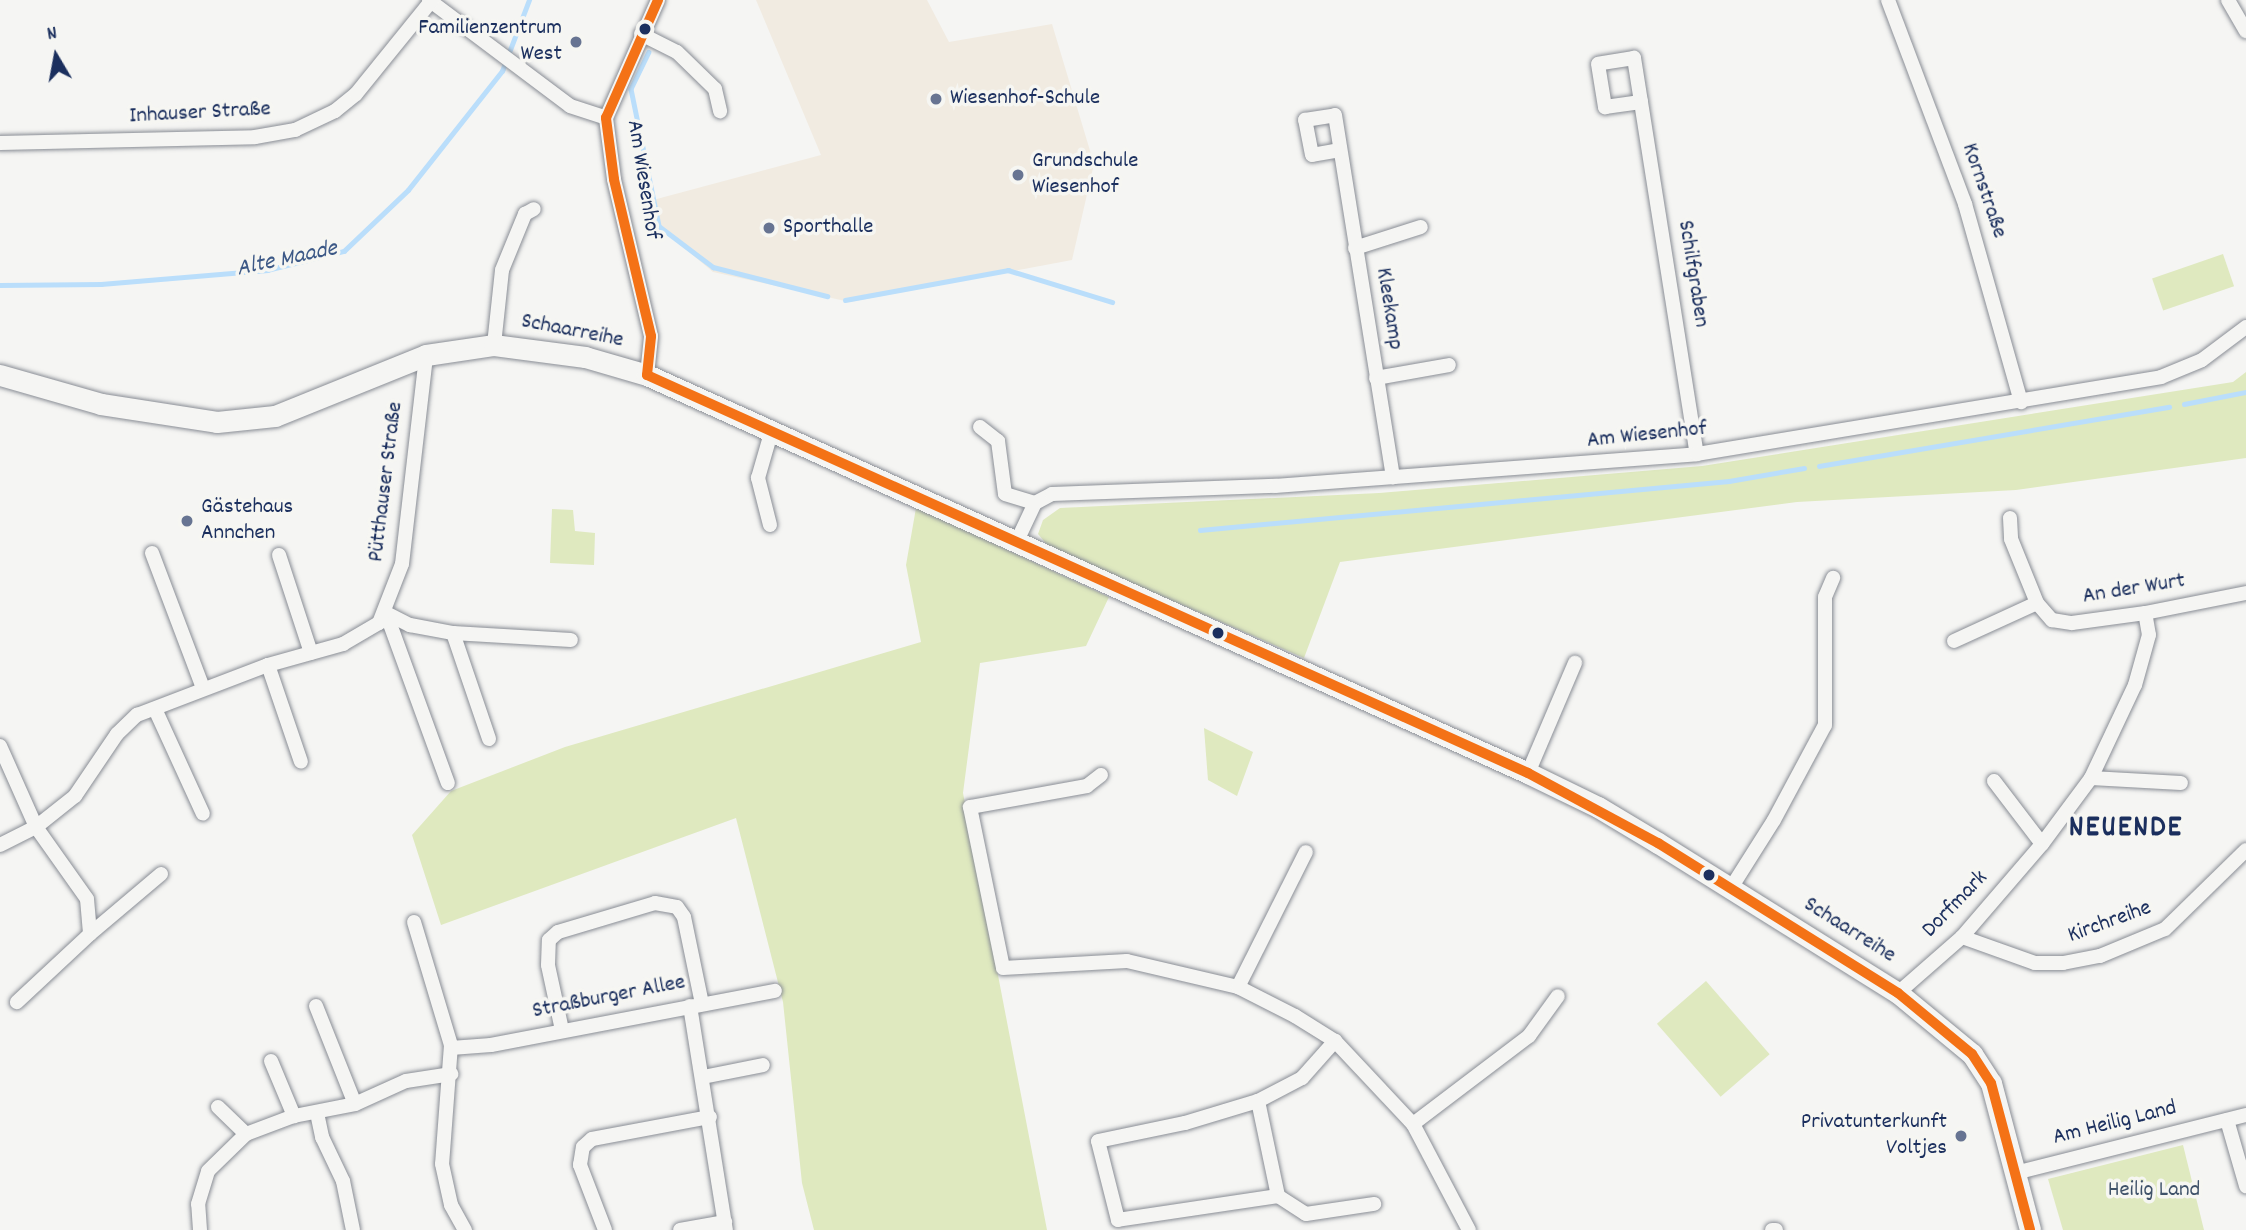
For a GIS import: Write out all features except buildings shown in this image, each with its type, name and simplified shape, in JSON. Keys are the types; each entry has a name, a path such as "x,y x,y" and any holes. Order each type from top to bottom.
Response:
{"main road":[{"name":"Schaarreihe","path":"0,375 154,414 232,421 275,416 426,355 494,345 585,357 648,376 1528,773 1598,807 1731,888 1898,993 1942,1025 1972,1054 1991,1083 2030,1230"}],"street":[{"path":"431,0 570,106 606,118"},
{"name":"Inhauser Straße","path":"0,143 255,137 295,130 335,111 356,93 431,0"},
{"name":"Am Wiesenhof","path":"648,376 651,336 614,178 606,118 658,0"},
{"name":"Kornstraße","path":"1888,0 1965,204 2021,402"},
{"path":"2228,0 2246,30"},
{"path":"641,34 677,52 715,89 720,111"},
{"name":"Schilfgraben","path":"1641,102 1697,454"},
{"name":"Kleekamp","path":"1340,150 1393,477"},
{"path":"494,345 502,270 525,214 534,209"},
{"name":"Kleekamp","path":"1355,248 1421,227"},
{"name":"Am Wiesenhof","path":"1035,503 1052,494 1393,477 1697,454 2161,377 2202,360 2246,327"},
{"name":"Pütthauser Straße","path":"386,613 402,564 426,355"},
{"name":"Kleekamp","path":"1376,378 1449,365"},
{"path":"980,427 998,441 1005,494 1035,503 1017,541"},
{"path":"770,525 758,478 771,433"},
{"path":"1954,640 2037,603 2011,539 2010,518"},
{"path":"152,553 203,688"},
{"path":"279,555 311,653"},
{"path":"1731,888 1774,820 1825,724 1825,597 1833,578"},
{"name":"An der Wurt","path":"2037,603 2052,620 2062,623 2144,613 2246,593"},
{"path":"386,613 410,625 453,633 570,640"},
{"path":"0,845 36,827 75,796 117,734 137,715 203,688 311,653 373,629 386,613"},
{"path":"386,613 448,783"},
{"name":"Dorfmark","path":"1898,993 1962,937 2042,844 2091,778 2135,685 2149,635 2144,613"},
{"path":"453,633 489,739"},
{"path":"1528,773 1575,663"},
{"path":"268,666 301,762"},
{"path":"155,709 203,814"},
{"path":"0,746 36,827 87,899 90,934"},
{"path":"1101,775 1087,786 970,807 1003,968 1128,961 1238,987 1335,1041 1413,1124 1469,1230"},
{"path":"2091,778 2181,783"},
{"path":"1994,781 2042,844"},
{"name":"Kirchreihe","path":"1962,937 2035,962 2063,963 2100,956 2165,929 2246,850"},
{"path":"1238,987 1306,852"},
{"path":"17,1002 90,934 162,874"},
{"path":"562,1030 548,965 549,940 558,932 655,903 677,907 684,918 726,1226 680,1230"},
{"path":"414,922 445,1012 451,1048 442,1164 451,1205 465,1230"},
{"name":"Straßburger Allee","path":"451,1048 775,991"},
{"path":"1413,1124 1530,1036 1558,996"},
{"path":"316,1006 355,1104"},
{"path":"1335,1041 1302,1078 1258,1101 1185,1123 1098,1140 1119,1225 1278,1196 1306,1214 1374,1205"},
{"path":"271,1061 295,1116"},
{"path":"704,1077 763,1065"},
{"path":"200,1230 198,1204 208,1171 246,1134 295,1116 355,1104 406,1081 451,1074"},
{"path":"1258,1101 1278,1196"},
{"path":"218,1107 246,1134"},
{"path":"317,1113 322,1137 343,1181 353,1230"},
{"name":"Am Heilig Land","path":"2015,1173 2246,1115"},
{"path":"605,1230 580,1165 583,1147 592,1139 710,1117"},
{"path":"2227,1120 2246,1186"}],"shaded area":[{"name":"Wiesenhof-Schule","path":"756,0 927,0 949,42 1052,24 1094,164 1072,260 850,302 713,272 658,226 653,200 821,155"}],"green space":[{"path":"2223,254 2234,286 2163,311 2152,278"},
{"path":"2246,372 2246,458 2016,490 1797,502 1340,562 1304,658 1049,547 1038,534 1043,520 1060,508 1379,493 1702,466 2233,382"},
{"path":"916,508 1109,597 1086,646 980,663 963,793 1047,1230 814,1230 802,1183 783,1002 736,818 441,925 412,835 451,791 565,747 921,642 906,565"},
{"path":"552,509 573,510 575,531 595,533 594,565 550,563"},
{"path":"1204,728 1253,752 1237,796 1208,780"},
{"path":"1706,981 1770,1054 1721,1097 1657,1024"},
{"name":"Heilig Land","path":"2183,1145 2204,1230 2063,1230 2048,1179"}],"waterway":[{"name":"Alte Maade","path":"0,285 101,284 267,270 344,251 408,190 502,71 529,0"},
{"path":"649,52 631,89 659,226 713,267 827,296"},
{"path":"845,300 1008,270 1112,302"},
{"path":"2184,404 2246,392"},
{"path":"1819,466 2169,407"},
{"path":"1200,530 1729,481 1804,468"}],"transit line":[{"path":"647,375 651,336 614,179 606,118 658,0"},
{"path":"647,375 1528,773 1658,843 1898,993 1972,1054 1991,1083 2030,1230"}],"place":[{"name":"Familienzentrum West","path":"576,42"},
{"name":"Wiesenhof-Schule","path":"936,99"},
{"name":"Grundschule Wiesenhof","path":"1018,175"},
{"name":"Sporthalle","path":"769,228"},
{"name":"Gästehaus Annchen","path":"187,521"},
{"name":"Privatunterkunft Voltjes","path":"1961,1136"}],"district":[{"name":"NEUENDE","path":"2126,830"}]}
